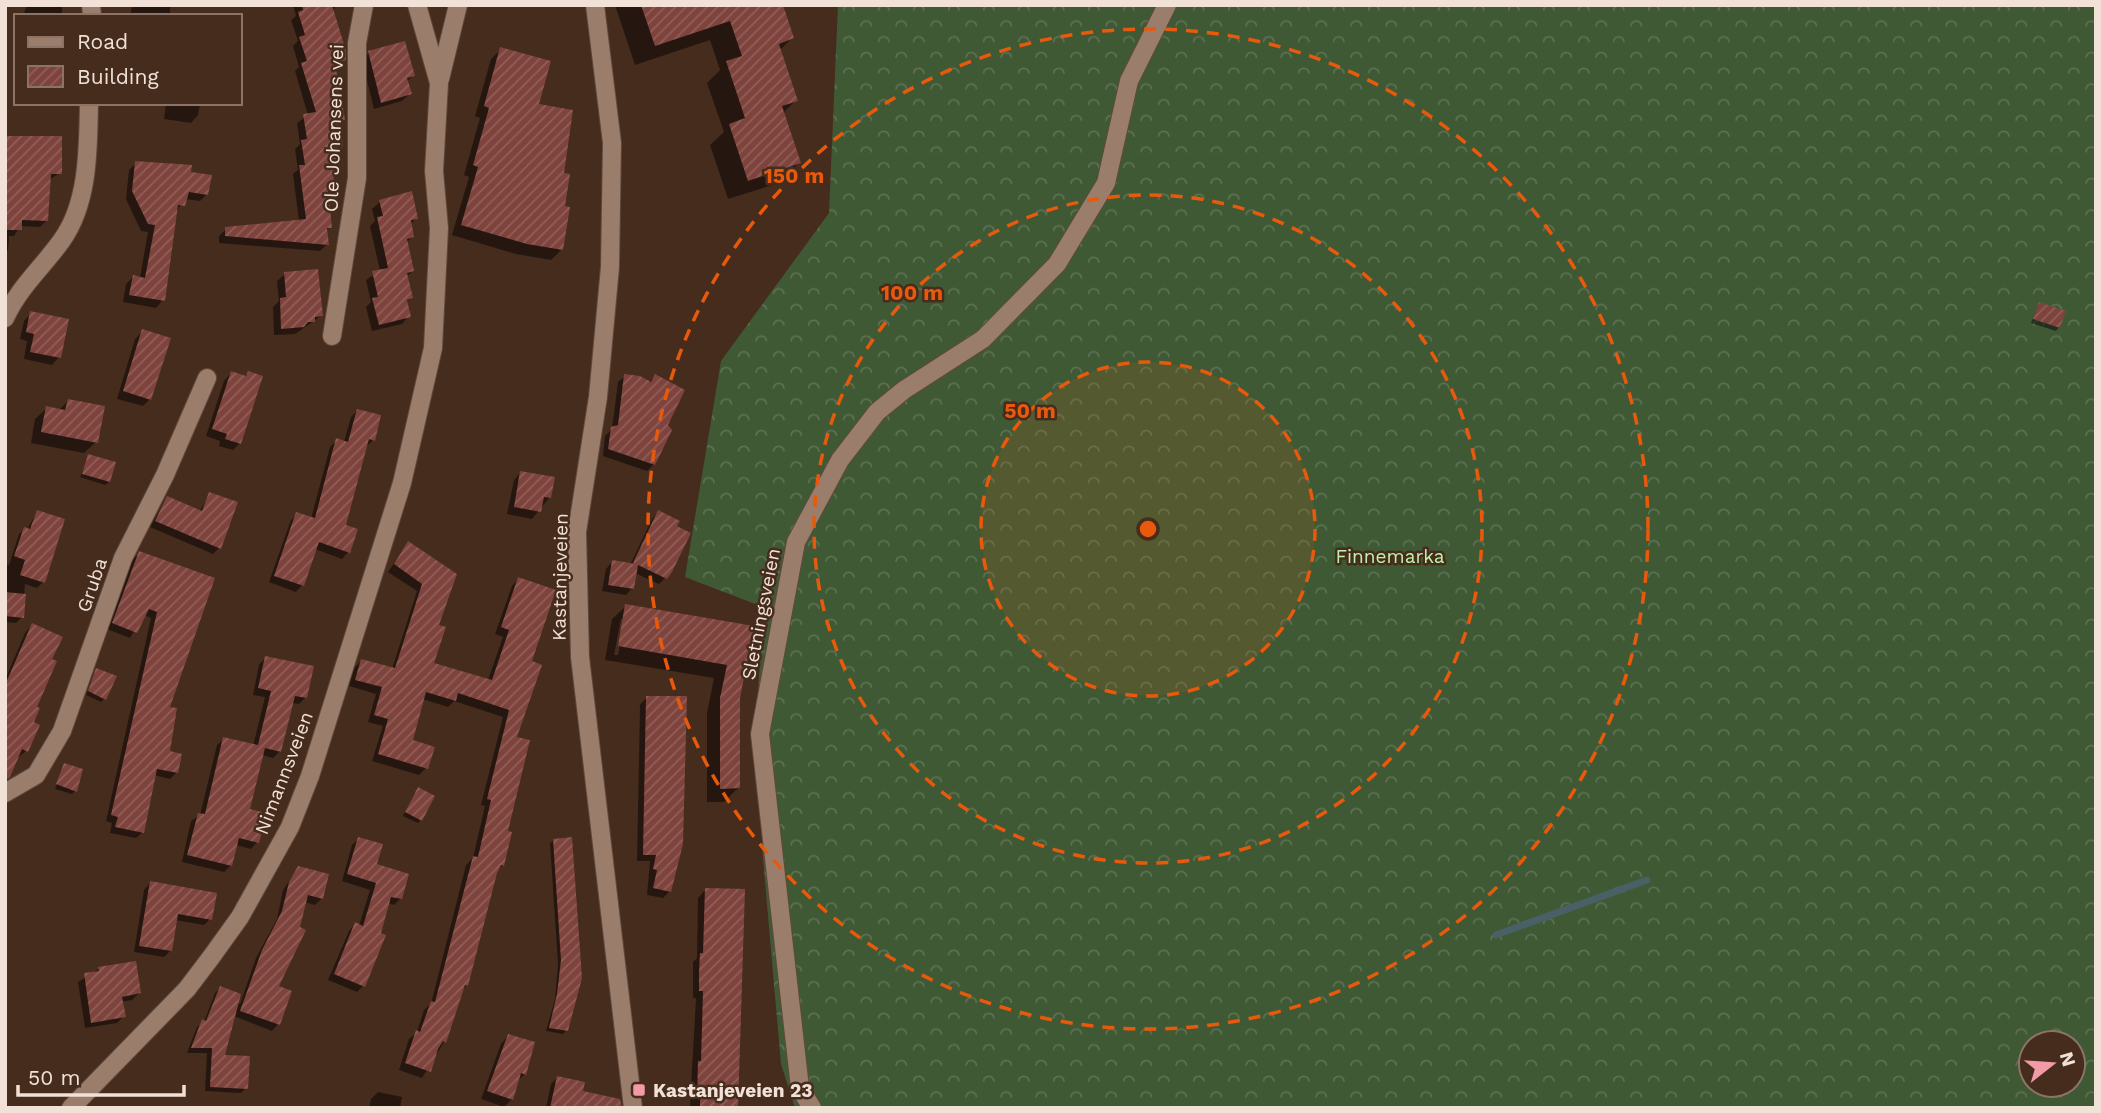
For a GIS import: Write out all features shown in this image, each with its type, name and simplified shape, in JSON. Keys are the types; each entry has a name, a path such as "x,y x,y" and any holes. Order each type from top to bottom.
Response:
{"street":[{"name":"Ole Johansens vei","path":"332,336 356,178 357,43 364,5"},
{"path":"417,5 439,83"},
{"path":"439,83 458,5"},
{"name":"Kastanjeveien","path":"595,5 612,143 610,267 598,397 577,532 577,589 580,657 633,1108"},
{"name":"Sletningsveien","path":"812,1108 800,1088 760,734 796,542 840,460 877,412 904,390 983,339 1057,264 1106,183 1129,81 1167,5"},
{"name":"Nimannsveien","path":"71,1108 195,978 240,917 290,827 310,776 402,483 433,348 439,228 434,171 439,83"},
{"path":"5,318 15,296 63,239 78,211 84,180 89,105"},
{"name":"Gruba","path":"5,793 36,775 62,731 123,558 165,475 207,378"}],"green space":[{"name":"Finnemarka","path":"838,5 2096,5 2096,1108 795,1108 781,1064 763,858 756,730 763,607 685,577 721,361 829,213"}],"building":[{"path":"302,5 332,5 346,51 346,60 335,64 345,120 339,121 343,146 337,147 340,171 333,172 335,189 328,190 332,228 327,228 329,245 225,236 225,227 306,219 299,165 305,165 301,140 307,139 303,114 316,112 301,63 307,61 299,37 305,35 298,12 303,10"},
{"path":"641,5 783,5 794,38 779,44 798,101 782,106 801,163 748,181 729,124 745,118 726,61 742,56 730,21 655,46"},
{"path":"405,41 415,76 407,78 412,94 381,103 368,51"},
{"path":"500,47 551,61 539,104 573,110 564,173 570,174 565,206 570,207 563,250 527,244 461,225 478,167 473,165 489,108 484,106"},
{"path":"5,136 62,136 62,174 51,174 48,221 22,220 22,230 5,230"},
{"path":"135,161 192,165 191,172 212,175 208,195 189,192 185,206 178,205 165,301 129,295 133,275 145,278 155,225 148,224 132,191"},
{"path":"412,191 418,219 411,220 414,237 407,239 414,271 407,273 413,298 407,300 411,317 379,325 372,298 378,297 372,271 388,268 377,217 383,216 379,200"},
{"path":"318,269 323,316 315,317 315,322 308,322 304,327 281,329 280,298 286,297 284,272"},
{"path":"2039,302 2066,311 2060,328 2033,319"},
{"path":"30,311 69,319 61,358 30,352 34,334 26,332"},
{"path":"142,329 171,338 151,400 123,391"},
{"path":"231,371 246,376 248,371 263,376 241,444 225,439 227,434 212,429"},
{"path":"624,374 640,376 651,382 655,374 685,390 668,425 672,430 655,465 608,449 611,427 618,425"},
{"path":"68,399 105,406 98,443 41,432 46,406 65,410"},
{"path":"357,409 381,415 375,441 369,439 346,525 358,529 350,553 319,542 304,586 274,576 296,512 315,518 336,438 348,442"},
{"path":"88,454 116,462 110,482 82,474"},
{"path":"520,471 555,477 551,498 544,497 541,512 514,507"},
{"path":"209,492 238,502 221,549 155,521 167,496 202,511"},
{"path":"37,510 65,519 45,583 20,575 25,560 14,556 24,527 30,529"},
{"path":"658,510 680,521 677,526 691,533 672,572 667,579 638,565 634,589 608,585 612,560 636,564 633,563"},
{"path":"408,541 457,574 439,625 446,627 434,663 492,680 509,630 501,627 518,577 556,590 532,661 542,665 517,737 530,740 508,831 512,832 504,866 501,865 497,873 468,986 465,985 446,1043 443,1041 438,1049 431,1072 405,1063 416,1030 420,1032 431,1001 435,1002 473,856 478,857 491,800 487,799 509,710 458,693 456,701 426,692 413,740 435,747 428,769 378,754 388,719 374,715 382,687 355,680 361,659 395,668 422,584 394,564"},
{"path":"139,551 215,578 170,707 177,708 170,751 182,754 178,773 157,769 144,833 115,827 118,817 111,815 157,612 149,609 137,633 112,623"},
{"path":"5,592 26,594 24,618 5,616"},
{"path":"625,604 754,626 740,698 740,788 720,789 720,698 727,665 618,646"},
{"path":"32,623 63,637 52,659 57,661 37,707 40,708 34,722 40,725 28,752 22,749 10,777 5,780 5,685"},
{"path":"265,656 314,666 307,698 295,696 281,752 265,748 250,809 262,812 264,825 259,843 239,838 232,866 187,855 198,813 205,814 223,737 258,745 271,691 258,688"},
{"path":"96,668 117,676 106,700 88,691"},
{"path":"646,696 687,696 683,844 671,892 653,888 657,870 653,869 656,855 643,855"},
{"path":"64,763 83,769 77,792 56,784"},
{"path":"418,787 435,796 422,821 405,812"},
{"path":"358,837 383,844 377,864 409,874 402,899 391,897 381,933 386,935 365,987 334,974 355,922 363,926 376,883 347,874"},
{"path":"572,837 582,978 568,1031 549,1028 561,960 553,839"},
{"path":"298,866 329,874 323,899 308,895 300,927 306,930 279,986 292,991 280,1025 240,1011 262,950 282,911 289,882"},
{"path":"150,881 217,893 212,920 178,914 172,951 139,946"},
{"path":"705,888 745,889 738,1108 700,1108 700,1098 697,1098 703,991 699,991 699,972 700,953 703,953"},
{"path":"136,961 141,993 122,997 126,1017 91,1023 84,973 99,971 98,967"},
{"path":"220,986 241,994 225,1055 250,1056 248,1089 210,1087 212,1048 191,1048 202,1019 206,1021"},
{"path":"508,1034 535,1042 526,1075 521,1073 513,1100 487,1091"},
{"path":"557,1076 585,1082 583,1091 620,1099 622,1108 550,1108"}],"waterway":[{"path":"1496,935 1647,880"}],"place":[{"name":"Kastanjeveien 23","path":"639,1090"}]}
